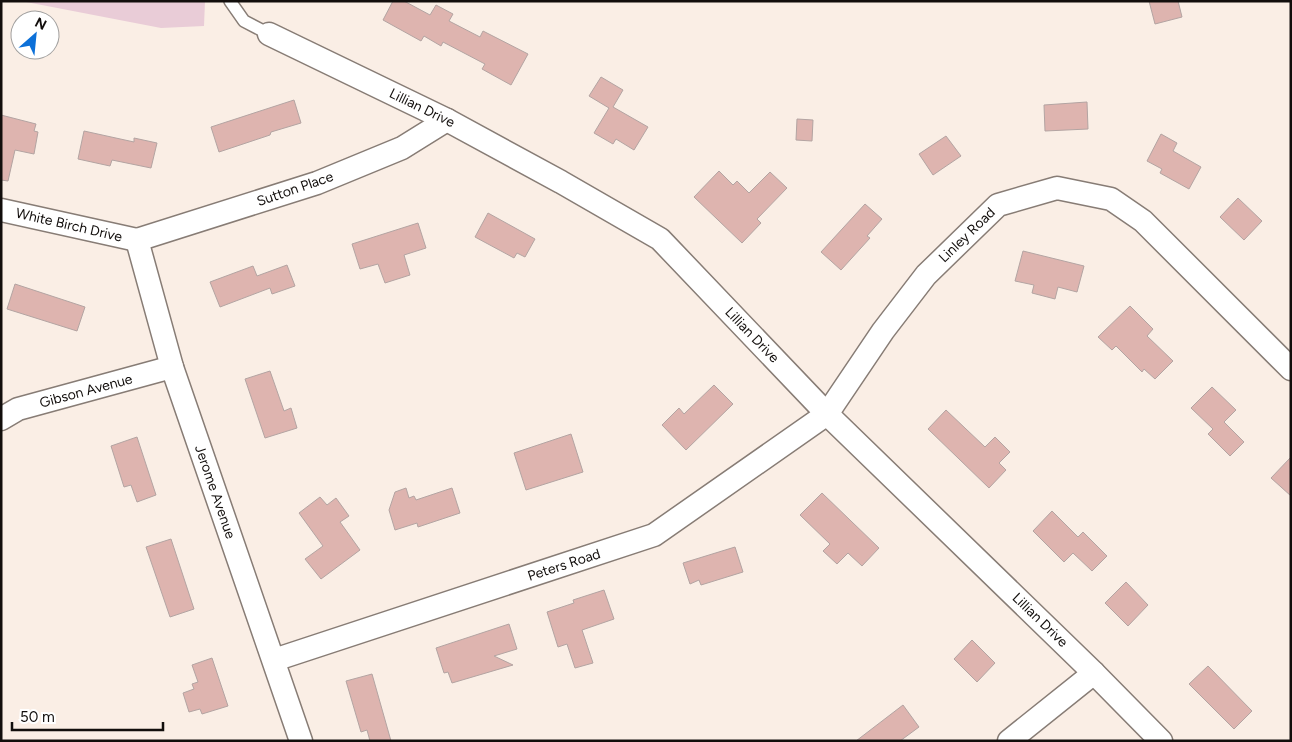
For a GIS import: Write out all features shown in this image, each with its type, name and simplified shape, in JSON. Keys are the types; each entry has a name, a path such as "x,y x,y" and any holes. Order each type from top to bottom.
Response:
{"street":[{"name":"Lillian Drive","path":"268,34 447,120 660,239 827,414 1094,673 1161,741"},
{"name":"Sutton Place","path":"137,240 316,183 402,148 447,120"},
{"name":"Linley Road","path":"827,414 883,331 933,268 998,205 1057,188 1111,199 1142,222 1291,369"},
{"name":"White Birch Drive","path":"1,210 137,240"},
{"name":"Jerome Avenue","path":"137,240 172,367 301,741"},
{"name":"Gibson Avenue","path":"1,419 18,409 172,367"},
{"name":"Peters Road","path":"274,660 654,535 827,414"},
{"path":"1009,741 1094,673"}],"lane":[{"path":"230,1 244,20 268,34"}],"shaded area":[{"path":"21,1 205,1 204,26 161,28"}],"building":[{"path":"393,1 404,1 430,15 436,5 453,14 449,21 480,37 483,31 528,54 511,85 482,69 485,64 443,42 441,46 424,36 421,41 383,20"},
{"path":"1149,1 1178,1 1182,17 1155,24"},
{"path":"601,77 623,90 613,107 648,127 634,150 616,139 613,144 594,133 609,108 589,96"},
{"path":"294,100 301,123 271,132 270,135 219,152 211,127"},
{"path":"1087,102 1088,129 1045,131 1044,105"},
{"path":"1,115 36,124 34,131 38,132 34,154 15,150 8,181 1,180"},
{"path":"797,119 813,120 812,141 796,140"},
{"path":"84,131 134,142 134,138 157,143 151,168 112,160 110,166 78,159"},
{"path":"1161,134 1177,143 1173,151 1201,167 1189,189 1160,173 1162,169 1147,161"},
{"path":"946,136 961,156 933,175 919,154"},
{"path":"719,171 733,185 737,181 749,193 770,172 787,188 757,219 761,223 742,243 694,197"},
{"path":"1238,198 1262,221 1244,240 1220,217"},
{"path":"865,204 882,219 867,236 870,238 841,270 821,252"},
{"path":"488,213 535,239 525,257 517,253 514,258 475,237"},
{"path":"418,223 426,248 404,255 410,275 385,283 378,264 360,269 352,244"},
{"path":"1023,251 1084,266 1077,292 1058,287 1055,299 1032,293 1034,285 1015,281"},
{"path":"287,265 295,286 272,294 270,288 220,307 210,282 253,266 257,276"},
{"path":"15,284 85,307 77,331 7,309"},
{"path":"1130,306 1153,329 1147,336 1173,361 1155,379 1144,369 1142,372 1116,346 1112,350 1098,337"},
{"path":"270,371 284,411 291,408 297,428 265,438 245,379"},
{"path":"714,385 733,404 686,450 662,425 679,408 684,414"},
{"path":"1212,387 1236,410 1224,422 1244,442 1230,456 1208,434 1213,429 1191,408"},
{"path":"946,410 985,447 995,437 1010,452 999,463 1006,470 989,488 928,429"},
{"path":"571,434 583,472 526,490 514,453"},
{"path":"137,437 156,495 137,502 131,485 124,487 111,446"},
{"path":"1291,457 1291,496 1271,478"},
{"path":"406,488 409,498 414,496 416,500 452,488 460,513 418,527 417,523 395,530 389,510 395,492"},
{"path":"822,493 879,548 862,566 848,553 837,564 823,551 830,544 800,515"},
{"path":"320,497 327,505 336,498 349,516 340,522 360,550 321,579 305,559 323,546 299,513"},
{"path":"1052,511 1078,537 1083,532 1107,556 1092,571 1073,553 1064,562 1033,531"},
{"path":"171,539 194,609 170,617 146,547"},
{"path":"735,547 743,572 701,585 699,580 690,584 683,563"},
{"path":"1126,582 1148,605 1128,626 1105,603"},
{"path":"604,590 614,619 582,630 593,663 575,668 567,644 558,647 547,612 574,603 573,600"},
{"path":"509,624 517,649 494,656 513,665 452,683 448,672 444,673 436,648"},
{"path":"972,640 995,663 977,682 954,659"},
{"path":"212,658 228,706 202,714 200,709 189,712 183,693 194,689 192,684 198,682 192,665"},
{"path":"1208,666 1252,711 1234,729 1189,684"},
{"path":"372,674 391,741 370,741 367,730 361,732 346,681"},
{"path":"903,705 919,727 900,741 856,741"}]}
